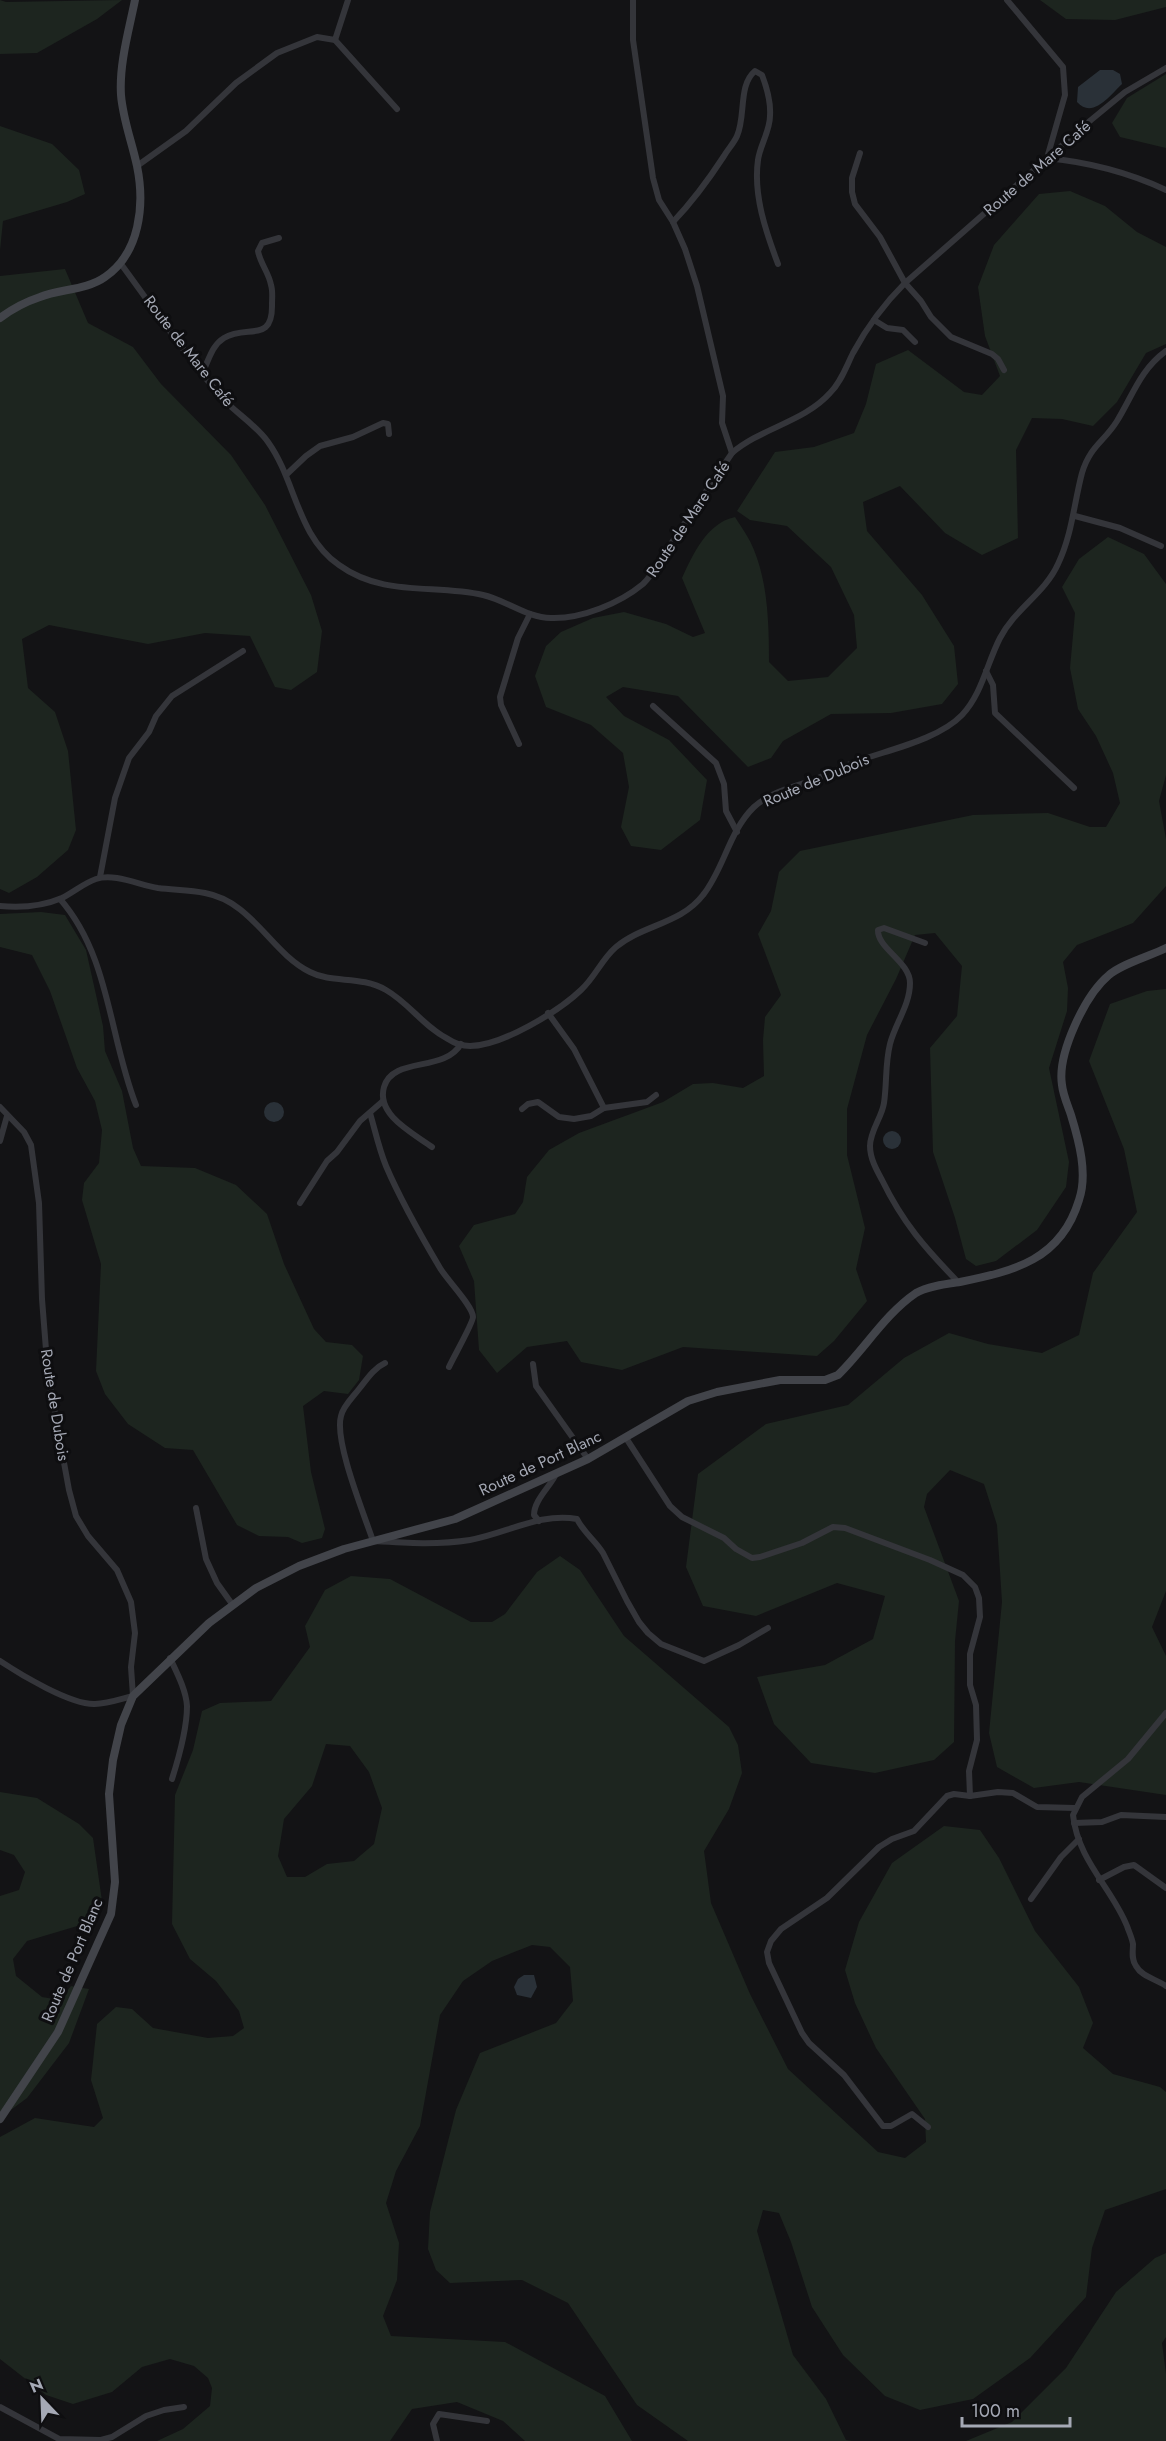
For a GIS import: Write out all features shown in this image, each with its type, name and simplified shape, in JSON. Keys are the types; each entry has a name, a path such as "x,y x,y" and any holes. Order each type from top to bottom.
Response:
{"street":[{"path":"0,318 15,307 40,296 103,279 121,264 132,245 138,224 140,197 136,166 125,127 121,93 135,0"},
{"path":"335,40 348,0"},
{"path":"633,0 633,40 653,178 659,200 673,222 685,249 697,286 723,396 722,423 732,453"},
{"path":"1007,0 1063,67 1065,95 1047,158 1101,168 1143,180 1166,190"},
{"path":"136,166 186,131 236,83 277,53 317,36 335,40 397,109"},
{"name":"Route de Mare Café","path":"121,264 202,373 224,399 267,441 287,474 305,526 318,548 339,566 374,584 424,591 484,595 530,614 550,618 572,616 623,598 645,582 732,453 745,442 809,410 830,394 843,376 874,320 888,300 905,283 1125,92 1166,68"},
{"path":"673,222 709,180 737,137 744,109 743,93 754,71 762,75 769,93 771,117 758,160 758,184 764,229 778,264"},
{"path":"860,153 852,178 855,204 880,237 905,283 931,317 951,337 992,354 1004,370"},
{"path":"202,373 217,343 229,336 262,331 270,321 271,285 258,251 262,243 279,238"},
{"path":"874,320 887,328 903,330 915,342"},
{"name":"Route de Dubois","path":"461,1044 477,1046 502,1039 548,1013 579,992 591,980 602,962 620,944 678,917 700,900 715,878 737,832 753,808 766,798 850,764 939,732 962,715 978,692 1002,635 1051,578 1060,561 1075,516 1083,471 1091,449 1116,423 1141,375 1153,360 1166,351"},
{"path":"287,474 320,446 360,434 383,423 388,424 389,434"},
{"path":"1075,516 1119,528 1161,546"},
{"path":"519,744 501,705 500,697 518,638 530,614"},
{"path":"100,877 114,798 129,758 172,696 243,651"},
{"path":"986,671 993,685 995,713 1074,788"},
{"path":"653,706 716,763 724,784 726,811 737,832"},
{"path":"0,906 33,906 60,899 100,877 224,898 255,921 286,954 307,971 316,975 370,983 388,991 435,1031 461,1044 456,1053 449,1058 407,1067 394,1073 386,1082 382,1101 323,1166 300,1203"},
{"path":"60,899 76,917 103,982 125,1078 136,1105"},
{"path":"925,944 884,928 878,930 880,937 906,970 910,984 905,1005 890,1041 883,1108 870,1140 870,1148 874,1165 906,1224 957,1282"},
{"name":"Route de Port Blanc","path":"0,2119 58,2032 111,1914 115,1900 115,1882 109,1794 113,1760 121,1725 133,1696 170,1658 232,1604 256,1588 299,1566 344,1549 454,1520 588,1459 688,1401 717,1392 780,1380 825,1380 838,1375 897,1309 918,1292 1002,1273 1034,1260 1061,1237 1080,1200 1082,1171 1076,1131 1062,1085 1062,1064 1069,1041 1094,990 1110,973 1166,948"},
{"path":"548,1013 574,1049 604,1108"},
{"path":"522,1109 528,1104 538,1102 559,1117 574,1119 591,1116 604,1108 647,1102 656,1095"},
{"path":"382,1101 390,1115 432,1148"},
{"name":"Route de Dubois","path":"0,1107 24,1132 31,1145 39,1203 42,1299 48,1375 69,1490 76,1516 88,1536 117,1570 131,1602 135,1633 131,1667 133,1696"},
{"path":"370,1113 387,1167 409,1211 444,1274 472,1312 471,1326 449,1367"},
{"path":"0,1141 7,1116"},
{"path":"385,1363 378,1366 367,1379 343,1410 340,1418 350,1469 374,1541 428,1544 472,1540 539,1521 568,1517 578,1519 584,1532 597,1543 603,1553 639,1622 661,1644 704,1661 739,1645 768,1628"},
{"path":"533,1364 536,1386 588,1459"},
{"path":"626,1438 670,1506 682,1517 724,1538 736,1550 752,1558 802,1543 833,1527 845,1528 930,1560 963,1575 975,1587 979,1598 980,1617 970,1654 970,1684 976,1705 977,1740 969,1771 970,1796"},
{"path":"539,1521 534,1515 536,1504 556,1474"},
{"path":"196,1508 206,1559 217,1583 232,1604"},
{"path":"170,1658 181,1681 187,1706 180,1755 172,1779"},
{"path":"0,1662 37,1683 68,1697 94,1705 133,1696"},
{"path":"1166,1713 1128,1760 1082,1797 1075,1808 1074,1823 1079,1839 1099,1880 1126,1922 1132,1941 1132,1959 1142,1974 1166,1986"},
{"path":"928,2127 912,2114 888,2127 883,2126 844,2075 809,2043 769,1963 768,1952 771,1941 782,1929 826,1898 879,1847 892,1839 914,1831 947,1796 1013,1793 1037,1807 1075,1808"},
{"path":"1074,1823 1102,1822 1121,1815 1166,1817"},
{"path":"1031,1899 1061,1857 1079,1839"},
{"path":"1099,1880 1124,1867 1134,1865 1166,1888"},
{"path":"0,2407 59,2439 101,2440 112,2437 146,2416 184,2407"},
{"path":"437,2441 433,2424 439,2414 487,2421"}],"shaded area":[{"path":"0,0 6,2 122,0 97,19 37,53 0,54"},
{"path":"1040,0 1166,0 1166,7 1115,20 1066,19"},
{"path":"1100,70 1113,70 1120,74 1122,84 1101,104 1089,108 1083,107 1077,102 1078,87"},
{"path":"1166,74 1166,148 1120,137 1112,123 1127,98"},
{"path":"0,126 52,144 79,170 85,194 67,202 3,221 0,250"},
{"path":"1070,191 1105,206 1137,232 1166,247 1166,344 1146,353 1117,402 1093,426 1062,419 1032,418 1016,450 1018,538 982,555 945,533 900,486 863,502 867,531 922,595 954,646 958,684 942,704 891,713 831,714 783,741 771,758 748,767 678,696 623,687 606,697 624,716 669,740 707,780 700,820 661,850 631,846 621,827 629,787 623,753 591,725 546,707 535,676 546,646 561,632 593,618 624,612 666,624 693,637 705,633 682,578 702,541 716,526 735,517 746,534 759,563 768,619 769,662 788,681 828,677 857,648 854,615 831,567 787,526 750,520 737,511 775,452 814,447 854,433 866,404 876,364 908,350 964,392 982,395 1000,376 985,336 978,287 994,245 1039,194"},
{"path":"65,269 88,323 133,347 161,384 231,455 265,505 311,595 322,631 317,672 291,690 275,687 250,636 205,633 148,644 49,625 22,639 28,688 55,712 68,751 76,830 68,850 37,877 9,893 0,889 0,276"},
{"path":"1108,537 1144,554 1166,584 1166,775 1159,801 1166,839 1166,886 1133,923 1077,945 1063,962 1068,988 1067,1011 1049,1068 1069,1162 1066,1187 1037,1230 996,1261 976,1266 966,1259 933,1152 930,1048 957,1016 962,966 935,933 915,935 896,979 867,1035 847,1109 847,1155 865,1228 856,1269 867,1301 834,1341 817,1356 683,1347 622,1370 581,1362 567,1341 527,1347 497,1373 479,1350 474,1281 459,1246 474,1225 515,1214 523,1202 527,1177 549,1150 579,1133 663,1102 693,1084 713,1083 743,1088 764,1076 765,1017 781,995 758,934 771,911 779,872 800,851 973,815 1048,813 1090,827 1106,827 1120,803 1113,773 1096,736 1078,709 1070,668 1075,613 1062,587 1079,559"},
{"path":"41,912 65,915 86,950 103,1026 105,1051 122,1091 133,1148 141,1166 195,1168 236,1185 267,1214 284,1264 314,1329 326,1342 352,1345 363,1356 359,1380 348,1394 324,1391 303,1406 311,1472 325,1529 322,1538 302,1543 288,1537 259,1536 237,1525 193,1450 165,1448 128,1424 105,1394 96,1371 101,1264 82,1200 84,1183 99,1163 102,1130 95,1101 77,1068 50,991 32,955 0,947 0,914"},
{"path":"1166,989 1166,1591 1152,1627 1166,1656 1166,1795 1079,1782 1034,1788 997,1767 989,1733 1002,1602 997,1525 984,1484 950,1470 927,1494 924,1507 959,1601 955,1641 954,1742 934,1760 875,1773 811,1763 774,1724 757,1677 825,1665 873,1639 885,1596 837,1583 756,1616 703,1606 686,1567 698,1474 766,1424 848,1405 904,1358 949,1333 988,1344 1042,1353 1079,1335 1093,1273 1137,1212 1124,1149 1089,1061 1110,1004 1147,991"},
{"path":"274,1102 281,1105 284,1112 281,1119 274,1122 267,1119 264,1112 267,1105"},
{"path":"892,1131 898,1134 901,1140 898,1146 892,1149 886,1146 883,1140 886,1134"},
{"path":"560,1556 580,1570 624,1636 729,1727 738,1745 742,1773 729,1809 704,1851 711,1903 750,1994 788,2069 878,2152 905,2158 926,2142 925,2119 876,2048 855,2003 845,1970 859,1922 892,1863 944,1826 980,1830 999,1858 1035,1931 1079,1987 1093,2023 1083,2048 1113,2074 1160,2087 1166,2092 1166,2189 1105,2210 1092,2248 1086,2297 1030,2358 973,2399 920,2410 885,2396 843,2355 812,2307 779,2213 763,2210 757,2231 793,2355 826,2399 846,2440 852,2441 688,2441 637,2405 568,2303 522,2280 450,2283 436,2270 428,2249 430,2212 456,2110 480,2053 556,2023 573,2001 570,1967 550,1947 532,1945 492,1961 463,1981 440,2015 420,2126 396,2171 386,2203 399,2243 397,2280 383,2316 391,2336 505,2342 605,2396 632,2441 525,2441 503,2421 457,2402 412,2409 390,2441 157,2441 183,2429 210,2406 212,2388 208,2378 194,2366 170,2359 142,2367 112,2392 73,2404 46,2395 0,2359 0,2137 35,2118 94,2127 103,2118 91,2080 97,2024 116,2007 132,2009 153,2028 208,2038 233,2036 244,2028 239,2011 216,1981 190,1959 172,1924 175,1795 193,1750 202,1711 220,1703 271,1701 310,1647 305,1626 325,1590 351,1576 390,1579 471,1622 492,1622 505,1614 537,1572","holes":["326,1744 350,1746 369,1772 382,1808 374,1844 354,1861 327,1864 305,1877 287,1877 278,1856 284,1819 312,1786"]},
{"path":"0,1792 37,1798 79,1824 93,1838 102,1901 94,1921 27,1941 13,1959 16,1976 42,1997 60,2000 71,1986 89,1989 69,2043 27,2098 0,2118 0,1896 19,1890 25,1872 14,1855 0,1850"},
{"path":"524,1975 534,1975 537,1987 531,1998 517,1995 514,1987 518,1979"},
{"path":"1166,2253 1166,2337 1162,2343 1166,2374 1166,2441 966,2441 1012,2422 1066,2368 1116,2292 1155,2258"}]}
